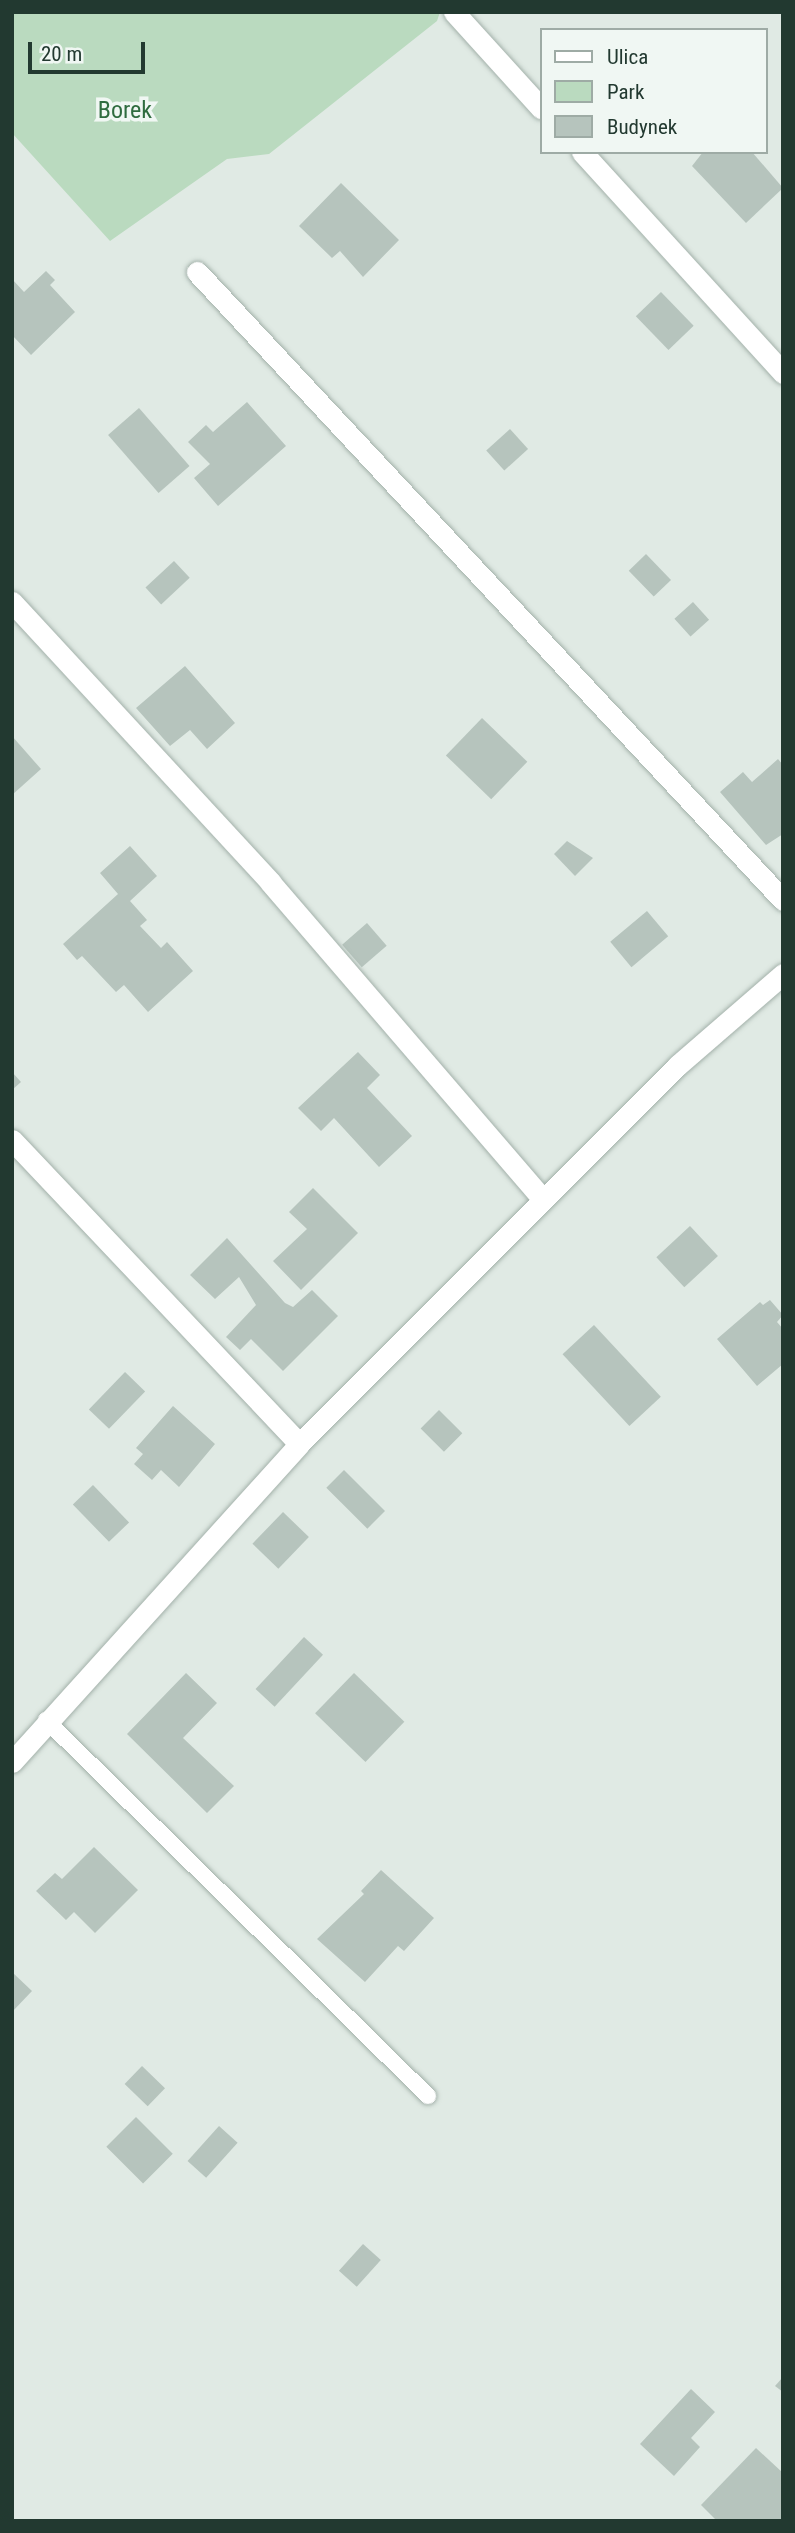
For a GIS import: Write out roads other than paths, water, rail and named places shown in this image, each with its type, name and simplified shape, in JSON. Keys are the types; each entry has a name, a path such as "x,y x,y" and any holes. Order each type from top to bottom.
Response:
{"street":[{"path":"454,12 540,107"},
{"path":"584,154 783,373"},
{"path":"197,272 783,900"},
{"path":"12,602 270,882 542,1198"},
{"path":"12,1762 46,1720 299,1444 542,1198 678,1065 783,974"},
{"path":"12,1140 299,1444"}],"lane":[{"path":"46,1720 428,2096"}],"park label":[{"name":"Borek","path":"125,111"}]}
